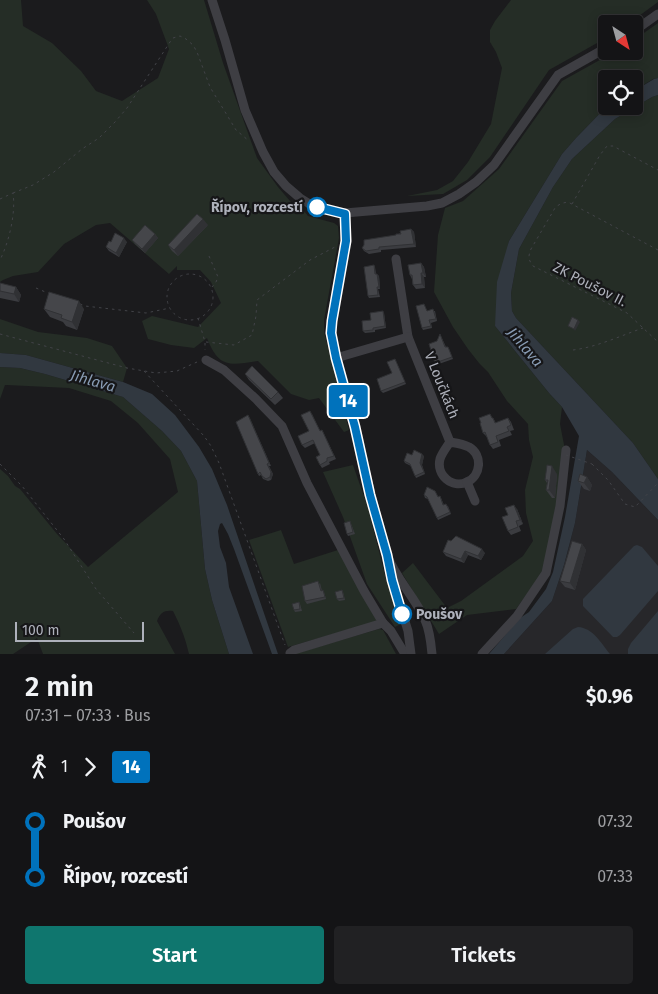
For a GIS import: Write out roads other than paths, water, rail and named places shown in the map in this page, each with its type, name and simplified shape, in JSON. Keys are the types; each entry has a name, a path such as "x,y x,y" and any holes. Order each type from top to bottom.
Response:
{"street":[{"path":"212,0 245,110 263,152 280,180 308,203 345,214 427,206 442,203 459,194 476,182 494,165 558,75 598,52"},
{"path":"643,25 658,14"},
{"path":"345,214 346,241 331,333 370,495 392,580 408,631 410,654"},
{"name":"V Loučkách","path":"396,259 408,337 450,442"},
{"path":"336,358 408,337"},
{"path":"206,360 224,370 282,426 307,483 364,591 383,623 391,631 405,654"},
{"path":"450,442 469,447 478,458 477,472 467,482 458,484 449,481 442,475 439,466 441,456 450,442"},
{"path":"482,654 517,616 546,573 560,506 566,452"},
{"path":"467,482 475,501"},
{"path":"387,555 426,622 431,639 432,654"},
{"path":"290,653 294,650 383,623"}],"water":[{"path":"658,78 658,95 643,102 643,86"},
{"name":"Jihlava","path":"598,115 622,115 572,159 553,187 519,249 511,293 512,311 516,318 633,443 658,479 658,520 612,472 587,450 575,523 552,601 504,654 489,654 520,618 529,612 546,589 553,572 565,517 579,436 562,407 495,326 497,282 509,241 562,154"},
{"name":"Jihlava","path":"0,353 26,355 123,382 152,394 175,415 199,447 212,469 227,505 278,654 272,654 234,549 222,523 218,531 220,547 226,563 229,587 253,654 229,654 212,600 205,569 197,481 181,451 162,431 123,397 45,374 20,368 0,367"},
{"path":"637,545 642,547 658,566 658,591 620,635 613,637 583,606 583,599"},
{"path":"658,611 658,654 628,654 631,643"},
{"path":"578,627 592,633 610,654 545,654 573,629"}],"place":[{"name":"Řípov, rozcestí","path":"317,207"},
{"name":"Poušov","path":"402,614"}]}
